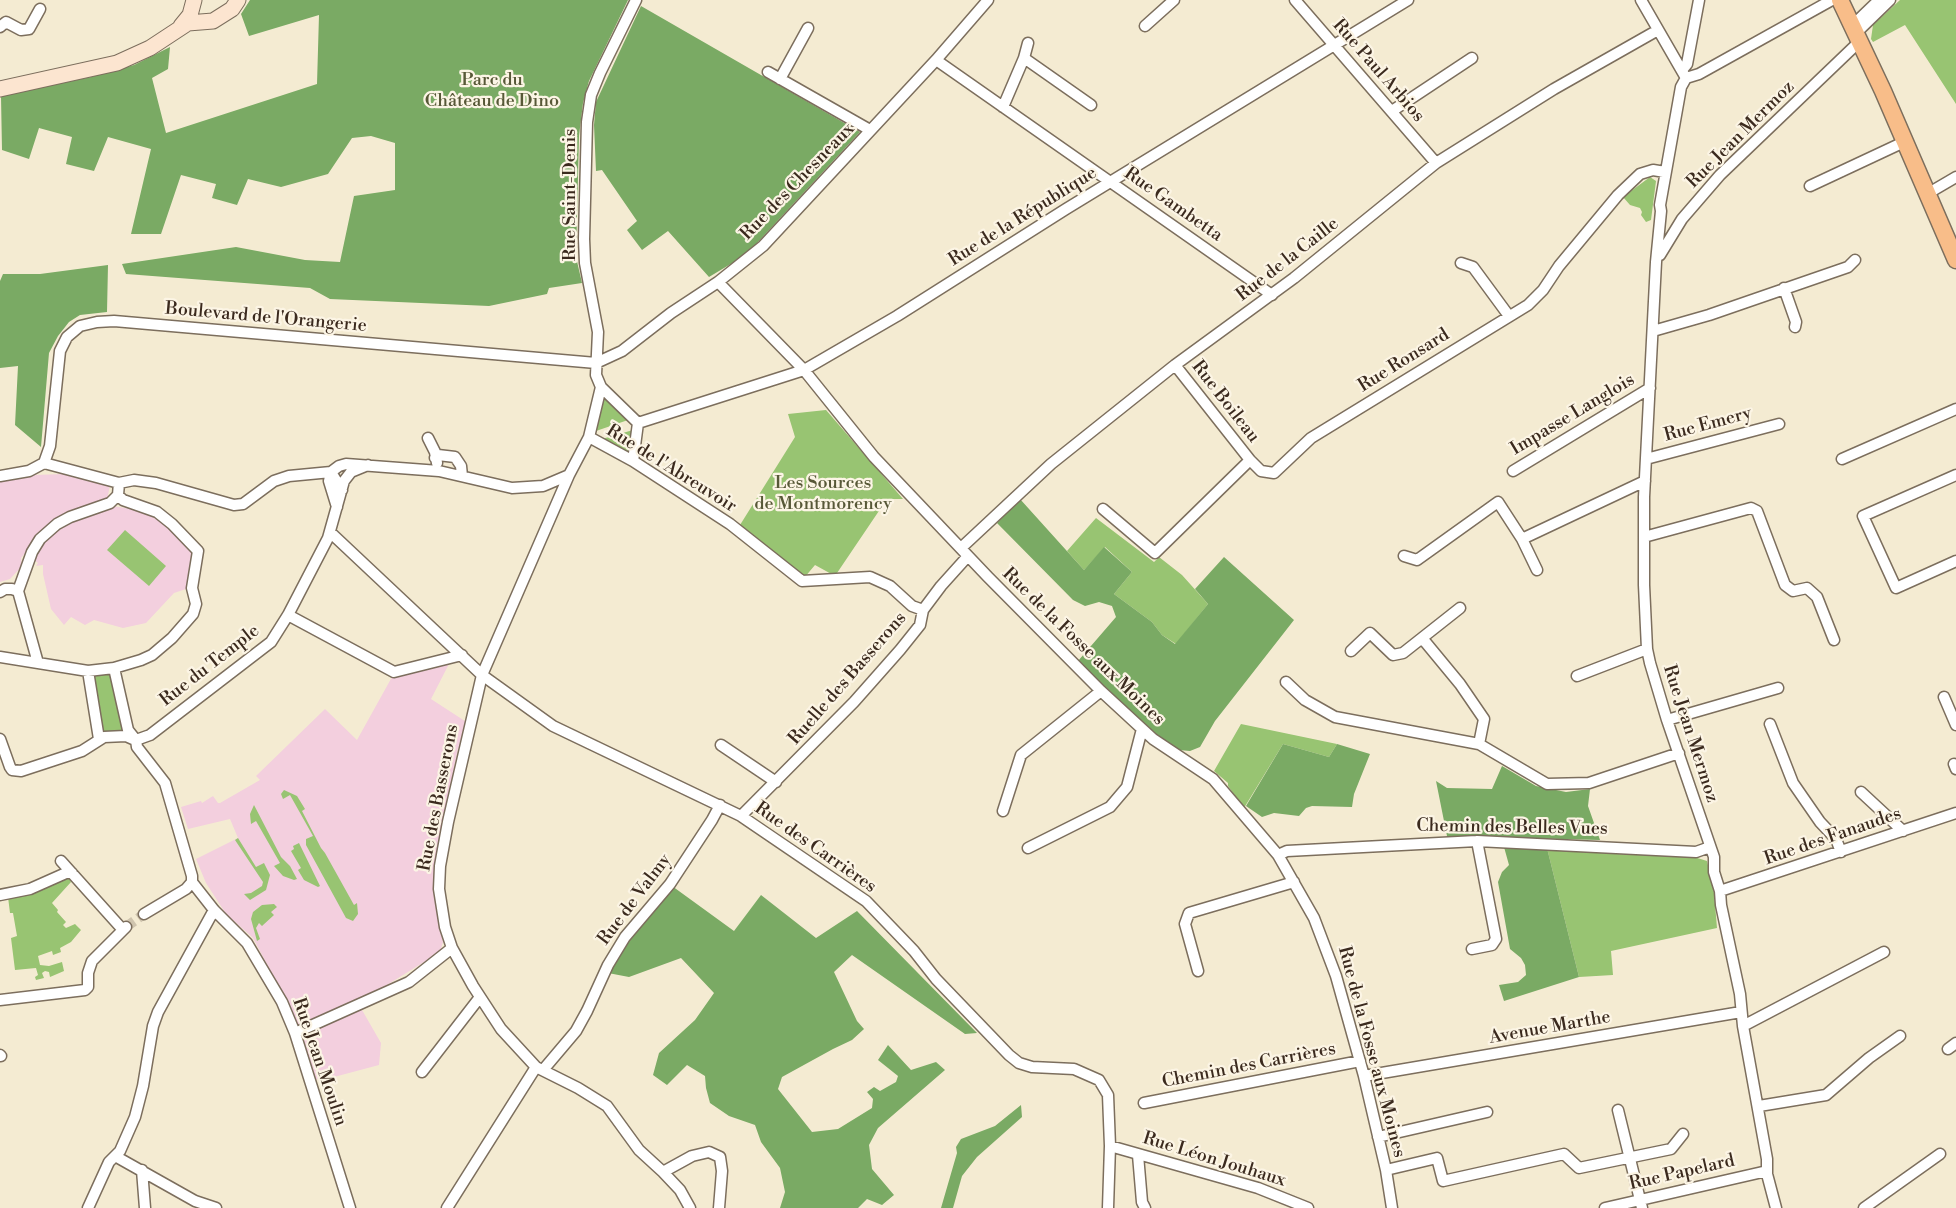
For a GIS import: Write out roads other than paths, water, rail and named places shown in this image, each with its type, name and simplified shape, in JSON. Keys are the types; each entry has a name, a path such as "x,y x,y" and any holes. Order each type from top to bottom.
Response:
{"main road":[{"path":"1840,0 1956,260"},
{"path":"0,89 117,63 140,54 188,23 196,10 213,21 232,9 237,1"}],"street":[{"name":"Rue Saint-Denis","path":"596,363 598,332 585,256 589,107 597,79 636,0"},
{"path":"1145,26 1174,0"},
{"name":"Rue Paul Arbios","path":"1295,0 1436,163"},
{"name":"Rue de la République","path":"638,423 804,370 897,316 1408,0"},
{"path":"1641,0 1684,74 1699,74 1832,0"},
{"name":"Rue Jean Mermoz","path":"1699,0 1660,204 1645,481 1644,585 1647,649 1667,720 1710,847 1740,994 1743,1026 1767,1159 1767,1171 1776,1208"},
{"path":"1856,33 1879,0"},
{"path":"1856,33 1890,0"},
{"name":"Rue des Chesneaux","path":"596,363 622,351 671,313 718,282 763,246 936,60 984,2"},
{"path":"0,27 6,22 21,30 29,29 40,9"},
{"path":"780,79 808,28"},
{"name":"Rue de la Caille","path":"965,552 1051,464 1175,365 1272,295 1436,163 1554,90 1658,30"},
{"name":"Rue Jean Mermoz","path":"1656,262 1682,219 1720,175 1856,33"},
{"path":"1003,107 1028,43"},
{"path":"1024,58 1091,105"},
{"path":"1392,111 1472,58"},
{"name":"Rue Gambetta","path":"936,60 1272,295"},
{"path":"768,72 870,130"},
{"path":"1810,186 1904,142"},
{"name":"Rue Ronsard","path":"1250,460 1261,471 1274,473 1311,438 1536,298 1573,248 1618,195 1640,174 1653,170 1665,172"},
{"path":"1927,194 1956,177"},
{"path":"1661,211 1669,218 1682,219"},
{"path":"1653,331 1709,315 1848,267 1855,260"},
{"path":"1461,263 1473,267 1509,316"},
{"name":"Rue de la Fosse aux Moines","path":"718,282 804,370 874,457 965,552 1101,691 1142,729 1153,739 1213,779 1278,855 1305,900 1326,947 1364,1076 1386,1170 1392,1208"},
{"path":"1784,288 1796,322 1795,327"},
{"name":"Boulevard de l'Orangerie","path":"44,463 50,446 60,351 67,337 80,326 97,322 125,322 596,363"},
{"path":"596,363 596,375 601,387 638,423 633,461"},
{"name":"Rue Boileau","path":"1175,365 1250,460"},
{"name":"Rue des Basserons","path":"601,387 589,437 569,475 482,675 448,822 440,866 439,889 445,927 452,948 501,1029 540,1068 607,1106 639,1150 680,1190 690,1208"},
{"name":"Impasse Langlois","path":"1513,471 1650,388"},
{"path":"1842,459 1956,409"},
{"name":"Rue Emery","path":"1646,459 1779,424"},
{"name":"Rue de l'Abreuvoir","path":"589,437 633,461 730,524 802,581 870,577 890,586 912,606 923,610"},
{"path":"428,438 435,452 439,471"},
{"path":"435,459 438,455 455,457 461,466 462,476"},
{"path":"1103,509 1155,553 1250,460"},
{"path":"0,476 29,471 44,463 119,483 134,480 156,483 229,505 239,505 274,481 289,476 331,472 346,464 439,471 501,486 522,488 543,486 569,475"},
{"name":"Rue du Temple","path":"136,740 150,735 271,642 288,615 331,533 344,481 351,472 368,465"},
{"path":"331,472 342,490"},
{"name":"Rue du Temple","path":"331,472 329,481 337,507"},
{"path":"1956,475 1863,516 1896,588 1956,561"},
{"path":"1522,539 1645,481"},
{"path":"38,663 18,591 32,552 40,539 57,524 110,502 118,495 119,483"},
{"path":"0,657 88,671 114,668 152,655 193,614 196,604 192,588 198,551 157,512 123,500 118,495"},
{"path":"1404,556 1417,560 1498,502 1522,539 1537,570"},
{"path":"1644,537 1751,508 1757,512 1785,585 1793,591 1808,588 1818,597 1834,640"},
{"name":"Rue des Carrières","path":"331,533 482,675 553,726 741,816 866,901 914,951 936,979 1019,1063 1032,1067 1074,1069 1099,1080 1108,1095 1110,1146 1108,1208"},
{"name":"Ruelle des Basserons","path":"741,816 855,702 900,650 920,625 923,610 965,552"},
{"path":"0,592 5,589 18,591"},
{"path":"1351,651 1370,633 1393,655 1403,653 1460,608"},
{"path":"288,615 394,672 462,655"},
{"path":"1422,638 1460,684 1484,719 1479,744"},
{"path":"1577,676 1647,649"},
{"path":"114,668 128,730 136,740 137,747 165,783 192,876 192,882 186,889 144,915"},
{"path":"88,671 99,739"},
{"path":"1286,682 1305,700 1335,717 1479,744 1547,784 1589,783 1678,753"},
{"path":"1667,720 1778,688"},
{"path":"1003,812 1021,755 1101,691"},
{"path":"1944,697 1956,725"},
{"path":"1770,724 1793,783 1820,822 1836,839 1841,852"},
{"path":"1028,848 1110,807 1127,787 1142,729"},
{"path":"0,740 12,770 21,771 82,752 104,737 121,735 136,740"},
{"path":"721,745 776,782"},
{"path":"1861,792 1903,831"},
{"name":"Rue de Valmy","path":"540,1068 576,1031 608,965 625,937 670,884 720,805"},
{"name":"Rue des Fanaudes","path":"1720,891 1956,813"},
{"path":"1472,949 1492,945 1496,939 1478,841"},
{"name":"Chemin des Belles Vues","path":"1278,855 1287,850 1478,841 1696,852 1710,847"},
{"path":"0,1000 85,990 92,961 125,929 61,861"},
{"path":"0,895 30,890 66,873 72,873"},
{"name":"Rue Jean Moulin","path":"192,882 214,910 252,950 282,1002 295,1033 350,1208"},
{"path":"1198,971 1185,924 1189,913 1294,882"},
{"path":"88,1208 109,1162 120,1151 135,1117 142,1070 158,1012 214,910"},
{"path":"295,1033 409,982 452,948"},
{"path":"1743,1026 1884,952"},
{"path":"422,1072 480,997"},
{"name":"Avenue Marthe","path":"1364,1076 1741,1012"},
{"path":"1758,1106 1826,1095 1869,1058 1900,1036"},
{"name":"Chemin des Carrières","path":"1144,1103 1360,1061"},
{"path":"447,1208 540,1068"},
{"path":"1618,1110 1642,1204"},
{"path":"1378,1137 1487,1112"},
{"path":"1386,1170 1437,1158 1443,1181 1564,1154 1579,1167 1671,1149 1683,1134"},
{"name":"Rue Léon Jouhaux","path":"1110,1146 1258,1188 1308,1208"},
{"path":"663,1172 692,1156 709,1152 720,1157 722,1171 719,1208"},
{"path":"1864,1208 1940,1154"},
{"path":"1138,1155 1142,1202 1145,1208"},
{"path":"116,1156 195,1201 216,1208"},
{"path":"142,1170 145,1208"},
{"name":"Rue Papelard","path":"1605,1208 1642,1204 1767,1171"}],"tunnel":[{"path":"126,927 144,914"}],"park label":[{"name":"Parc du Château de Dino","path":"492,91"},
{"name":"Les Sources de Montmorency","path":"823,494"}]}
